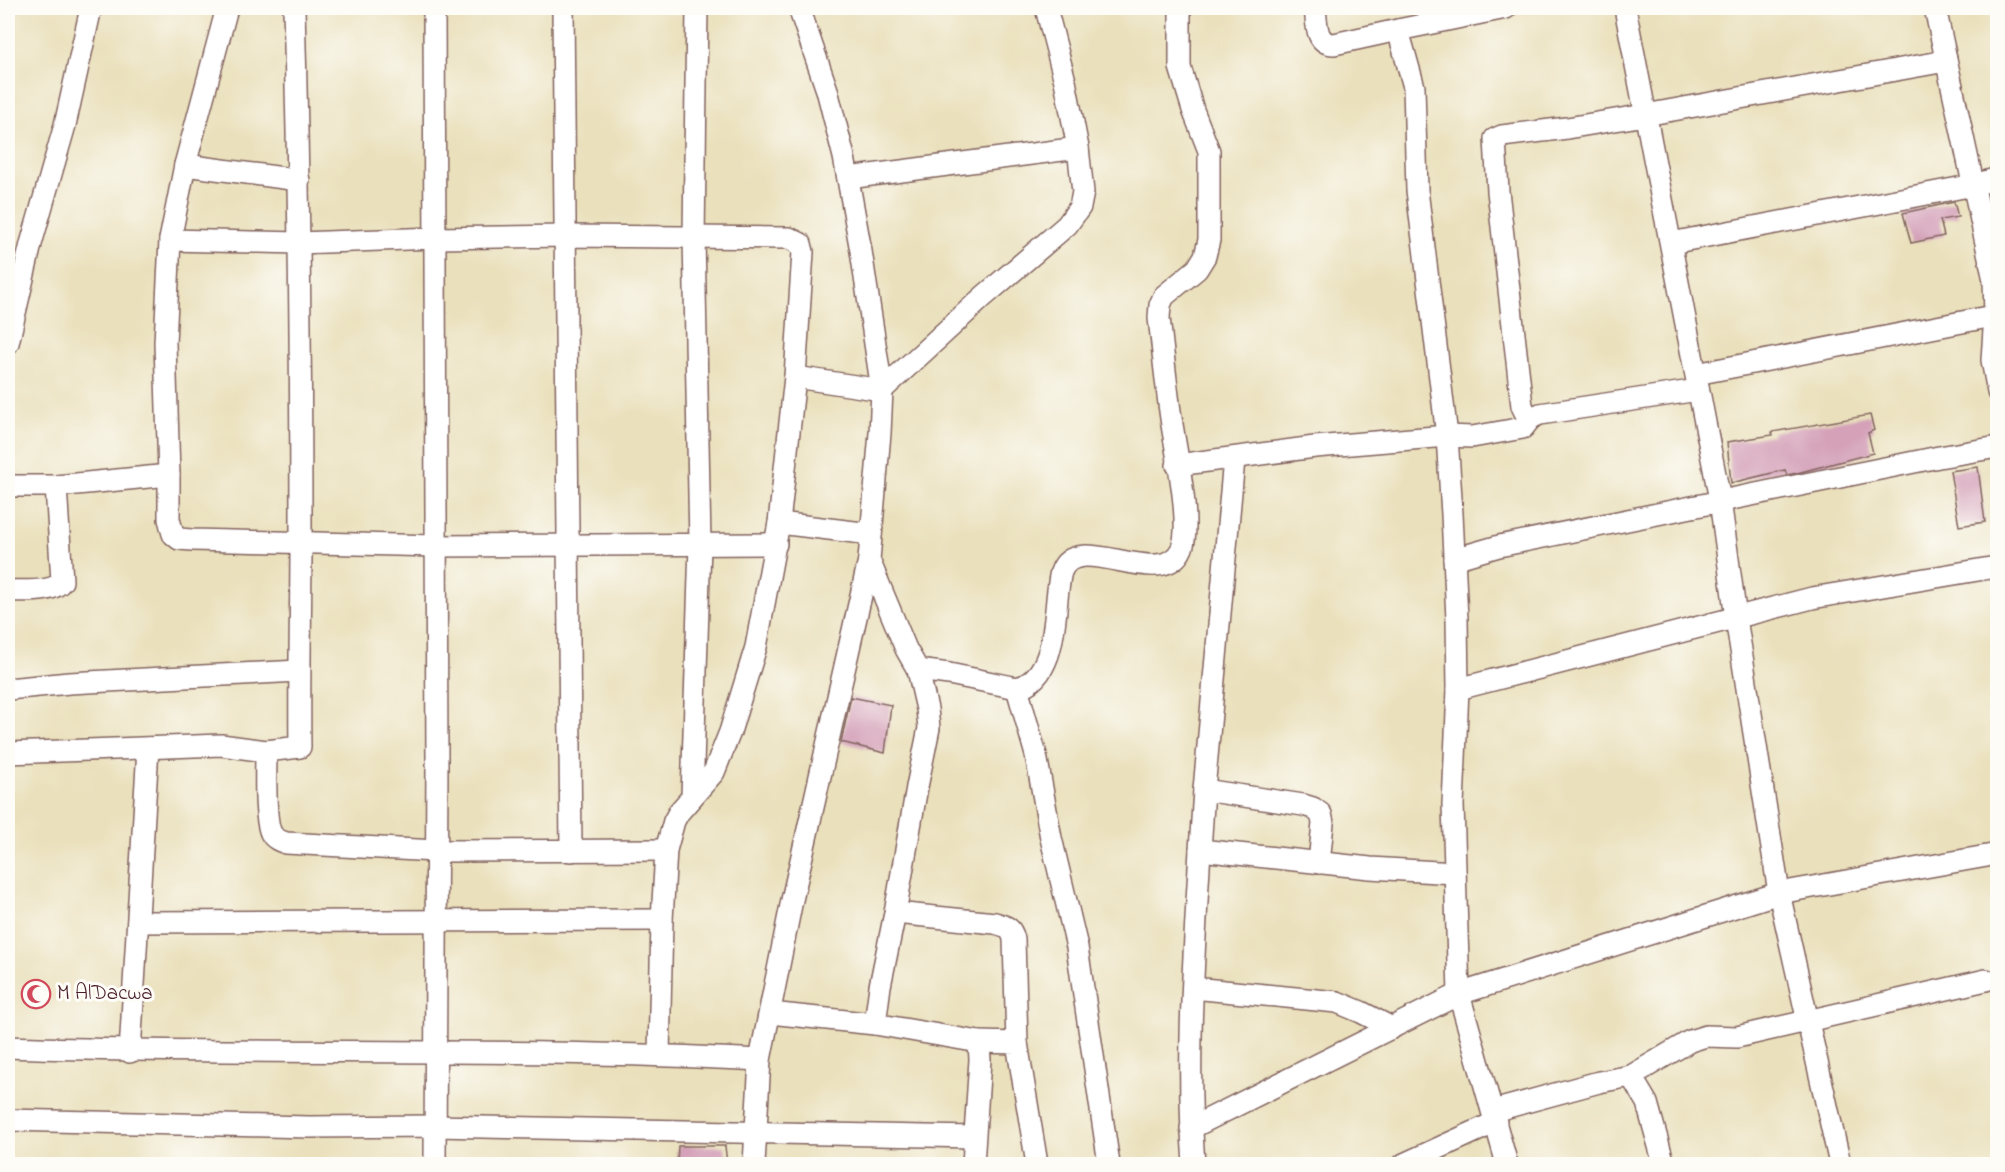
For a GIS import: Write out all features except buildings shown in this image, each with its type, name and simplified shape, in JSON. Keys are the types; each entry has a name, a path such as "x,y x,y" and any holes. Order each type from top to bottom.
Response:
{"street":[{"path":"8,343 31,244 65,125 91,8"},
{"path":"227,8 185,165 170,240 165,343 170,527 173,534 179,539 436,546 776,544"},
{"path":"8,753 221,745 266,751 300,747 299,180 294,8"},
{"path":"434,8 435,1164"},
{"path":"563,8 567,236 571,851"},
{"path":"692,796 700,544 694,237 697,8"},
{"path":"753,1164 760,1060 792,900 869,560 882,390 848,178 827,90 799,8"},
{"path":"882,390 983,297 1067,225 1080,207 1083,192 1077,148 1065,81 1046,8"},
{"path":"918,670 1017,688 1028,686 1038,676 1047,659 1053,638 1061,572 1068,562 1074,557 1094,556 1123,563 1157,564 1170,562 1183,545 1186,525 1160,305 1164,296 1197,270 1205,256 1209,240 1209,151 1192,110 1180,67 1179,8"},
{"path":"1316,8 1321,39 1327,44 1506,8"},
{"path":"1625,8 1720,500 1779,893 1840,1164"},
{"path":"1935,8 1994,280 1996,315 1992,360 1998,392"},
{"path":"1398,30 1414,87 1417,179 1422,238 1447,436 1457,619 1458,689 1453,805 1459,994 1507,1164"},
{"path":"1531,418 1522,406 1514,345 1495,139 1502,136 1646,115 1946,60"},
{"path":"848,178 1077,148"},
{"path":"185,165 299,180"},
{"path":"1671,243 1974,185 1998,178"},
{"path":"170,240 299,243 567,236 789,238 801,244 803,252 795,377 779,523 756,647 730,732 714,772 692,796 674,821 666,850 659,1054"},
{"path":"1178,465 1315,447 1447,436 1472,437 1523,428 1531,418 1540,414 1697,382 1996,315"},
{"path":"795,377 882,390"},
{"path":"1454,559 1499,546 1720,500 1998,447"},
{"path":"1194,1164 1191,1128 1193,988 1200,850 1234,459"},
{"path":"8,486 56,486 170,475"},
{"path":"8,591 48,589 57,587 62,581 56,486"},
{"path":"779,523 871,534"},
{"path":"869,560 906,649 918,670 929,728 874,1024"},
{"path":"1458,689 1812,598 1990,568 1998,569"},
{"path":"8,689 299,671"},
{"path":"1017,688 1036,755 1051,838 1077,947 1109,1164"},
{"path":"130,1052 148,748"},
{"path":"266,751 269,830 278,841 436,851 666,850"},
{"path":"1204,790 1303,805 1318,810 1322,814 1323,824 1319,863"},
{"path":"1200,850 1319,863 1455,873"},
{"path":"1191,1128 1459,994 1779,893 1998,854"},
{"path":"895,913 995,923 1012,930 1017,1043 1037,1164"},
{"path":"138,922 662,920"},
{"path":"1404,1164 1495,1116 1599,1082 1631,1076 1690,1041 1706,1036 1737,1037 1986,980"},
{"path":"1193,988 1337,1002 1392,1028"},
{"path":"770,1013 874,1024 979,1042 1017,1043"},
{"path":"973,1164 980,1060 979,1042"},
{"path":"8,1047 130,1052 659,1054 760,1060"},
{"path":"1631,1076 1647,1103 1664,1164"},
{"path":"8,1120 975,1137"}],"place":[{"name":"M AlDacwa","path":"36,994"}]}
